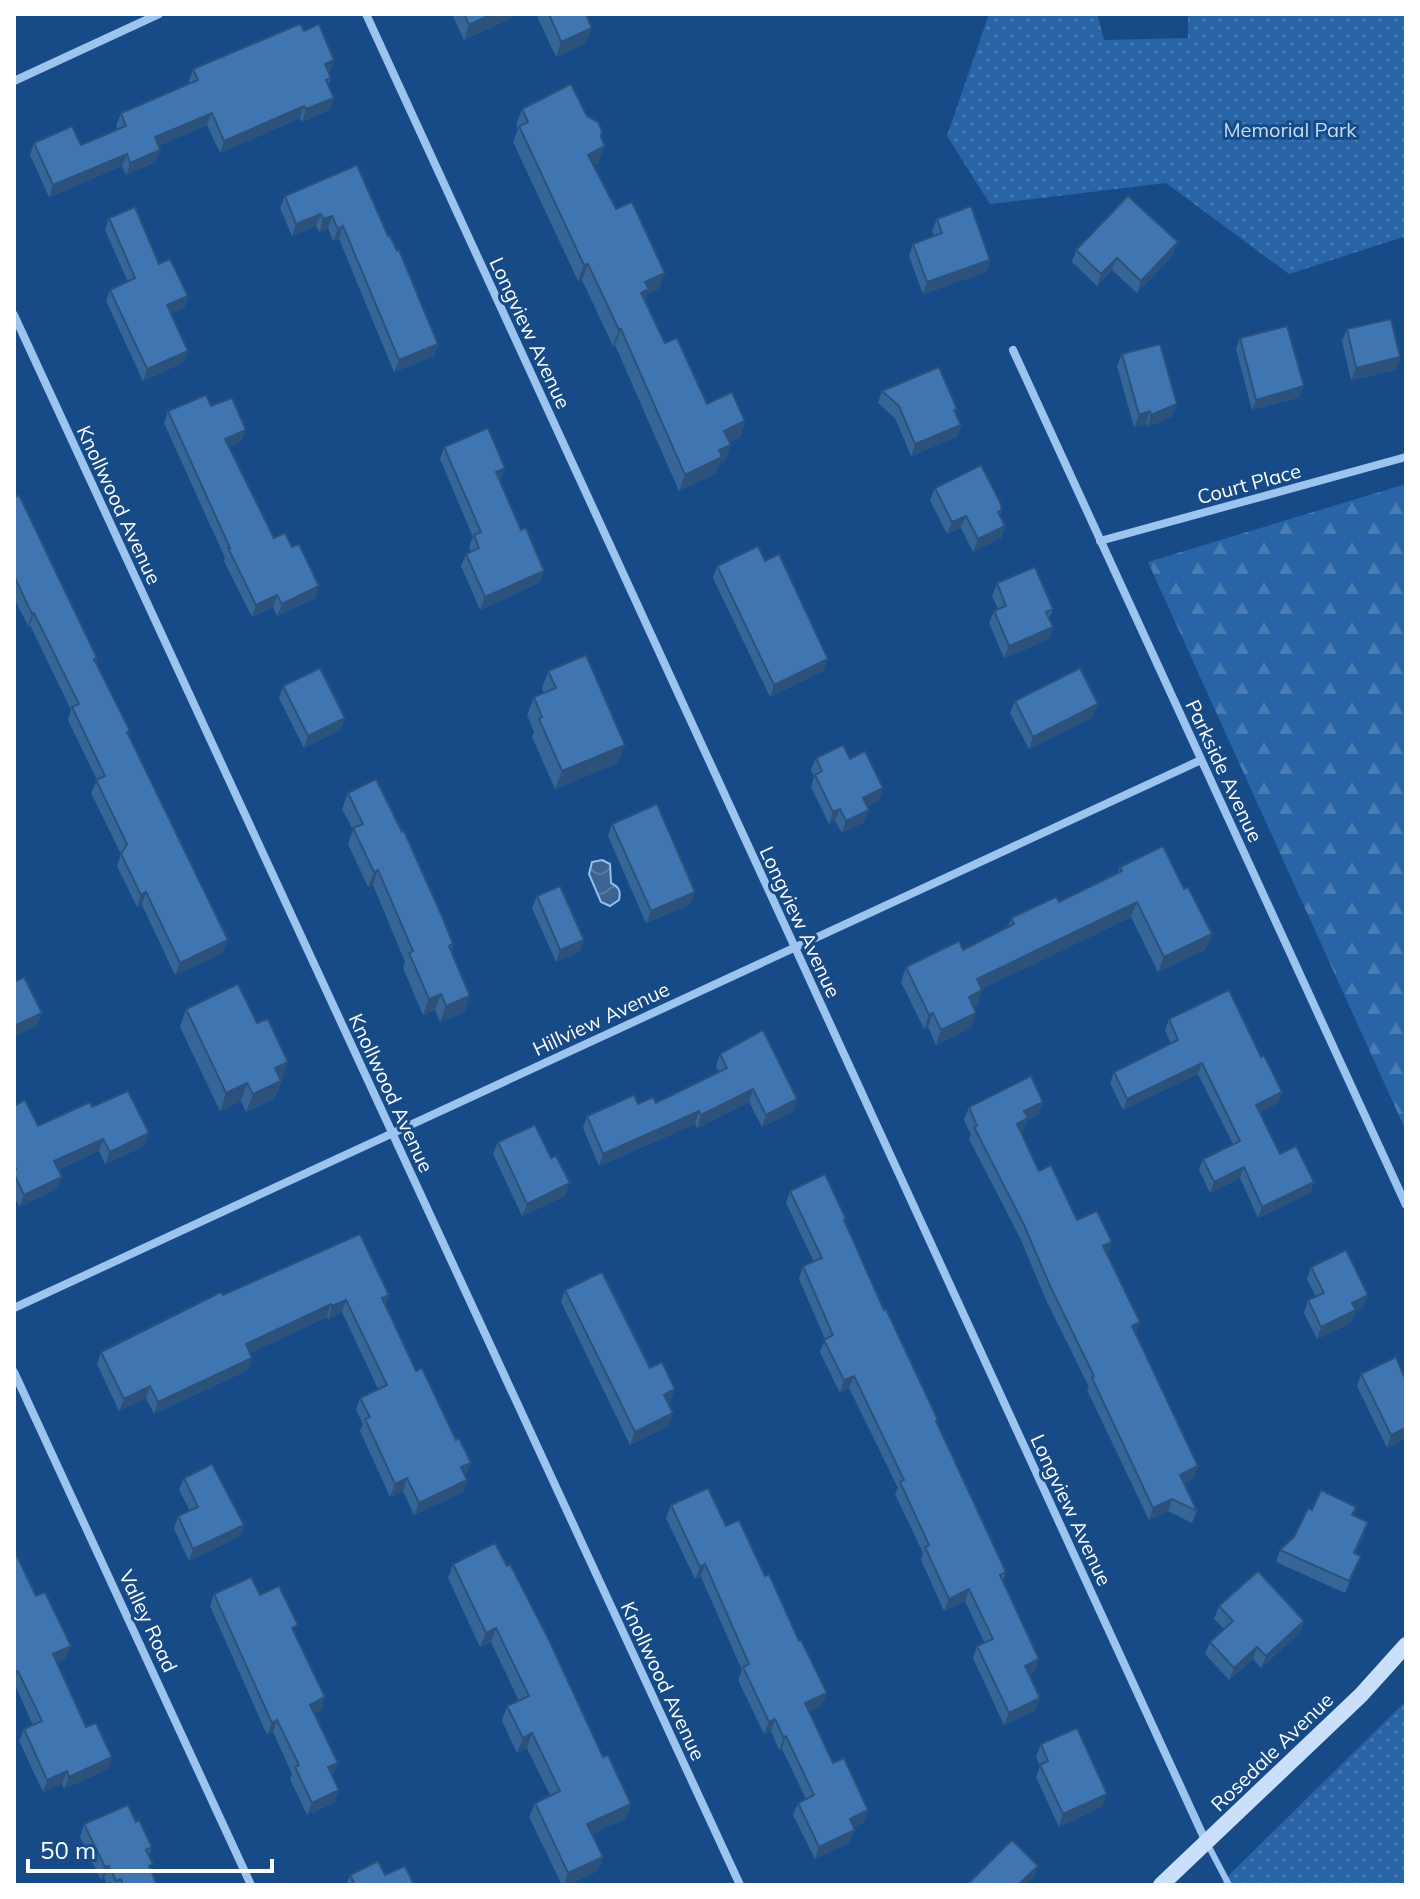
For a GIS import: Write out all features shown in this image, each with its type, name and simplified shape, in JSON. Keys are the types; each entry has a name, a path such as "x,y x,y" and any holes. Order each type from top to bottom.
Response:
{"street":[{"path":"14,81 159,14"},
{"name":"Longview Avenue","path":"366,14 1206,1842"},
{"name":"Knollwood Avenue","path":"14,315 740,1885"},
{"name":"Parkside Avenue","path":"1013,350 1406,1205"},
{"name":"Court Place","path":"1100,541 1406,457"},
{"name":"Hillview Avenue","path":"14,1308 1201,760"},
{"name":"Valley Road","path":"14,1372 251,1885"},
{"name":"Rosedale Avenue","path":"1161,1885 1361,1695 1406,1645"}],"lane":[{"path":"1206,1842 1229,1885"}],"green space":[{"name":"Memorial Park","path":"989,14 1097,14 1104,40 1188,38 1188,14 1406,14 1406,236 1289,274 1166,183 990,204 947,136"},
{"path":"1406,484 1406,1131 1148,562"},
{"path":"1406,1701 1406,1885 1219,1885"}],"water":[{"path":"602,860 610,864 611,883 619,892 619,900 610,906 601,902 589,874 592,862"}],"building":[{"path":"464,14 492,14 469,25"},
{"path":"549,14 586,14 592,28 561,42"},
{"path":"300,24 304,31 319,24 334,60 325,64 331,78 326,80 334,98 306,109 304,106 224,141 212,113 155,137 160,150 130,163 127,154 53,185 34,143 72,126 81,145 126,126 121,113 198,80 193,69"},
{"path":"571,84 587,116 598,122 602,131 605,146 588,155 616,209 632,202 665,273 645,282 649,289 641,293 665,343 677,338 707,404 732,392 745,421 724,431 731,445 719,450 722,457 685,475 621,329 588,264 584,265 519,126 528,122 522,109"},
{"path":"357,165 388,236 399,250 438,344 399,360 343,226 338,229 332,216 323,219 321,214 296,224 285,196"},
{"path":"1128,196 1178,242 1141,281 1117,258 1101,274 1076,250"},
{"path":"971,206 990,260 927,282 913,244 942,233 937,219"},
{"path":"135,207 159,264 170,259 188,296 167,305 188,351 147,369 110,290 135,278 109,218"},
{"path":"1391,319 1400,357 1356,368 1347,329"},
{"path":"1287,326 1304,386 1256,400 1240,338"},
{"path":"1160,344 1177,404 1151,415 1150,411 1139,415 1122,354"},
{"path":"939,367 961,425 915,444 899,406 882,391"},
{"path":"206,395 211,406 232,398 246,430 225,439 274,538 285,533 292,547 299,544 319,586 282,604 277,595 256,605 168,411"},
{"path":"488,428 505,468 496,472 521,530 526,528 544,571 485,597 466,554 479,548 474,535 481,532 444,447"},
{"path":"981,465 1000,502 1002,510 998,512 1005,526 978,539 966,516 952,522 935,488"},
{"path":"19,495 97,658 94,659 130,731 127,732 228,940 180,963 146,892 141,895 121,854 127,844 96,780 105,776 72,707 79,704 14,576 14,497"},
{"path":"758,546 765,561 779,554 828,659 774,685 717,566"},
{"path":"1035,567 1053,609 1046,612 1053,627 1009,646 994,611 1006,606 997,583"},
{"path":"586,655 625,745 562,771 539,719 542,717 534,697 556,688 548,671"},
{"path":"320,668 345,718 308,736 283,686"},
{"path":"1080,668 1098,704 1033,737 1015,701"},
{"path":"843,745 850,759 865,751 883,788 863,798 869,810 846,821 840,809 833,812 815,775 822,771 816,758"},
{"path":"376,779 404,831 441,914 453,944 449,946 470,996 446,1006 441,994 429,999 409,953 413,951 378,870 374,872 353,828 363,824 348,793"},
{"path":"657,804 695,892 651,911 612,824"},
{"path":"1163,846 1184,889 1188,887 1212,934 1164,957 1137,902 977,979 982,990 969,997 976,1013 941,1030 933,1013 929,1015 906,967 959,941 963,950 1014,924 1011,918 1056,897 1059,902 1122,871 1120,867"},
{"path":"560,886 584,940 560,950 537,896"},
{"path":"24,977 42,1013 14,1026 14,982"},
{"path":"238,984 257,1023 268,1019 288,1062 275,1068 281,1081 253,1094 247,1083 226,1093 186,1009"},
{"path":"1229,990 1261,1057 1264,1055 1282,1092 1256,1105 1280,1154 1296,1146 1314,1182 1262,1207 1244,1167 1214,1182 1203,1159 1240,1141 1202,1063 1127,1099 1114,1072 1178,1040 1169,1019"},
{"path":"763,1030 797,1099 766,1115 753,1089 701,1115 699,1111 603,1154 587,1116 634,1095 638,1104 653,1097 656,1103 727,1068 720,1054"},
{"path":"1031,1076 1043,1102 1024,1111 1028,1118 1017,1124 1039,1171 1051,1165 1077,1220 1097,1211 1112,1242 1103,1246 1140,1322 1132,1326 1198,1466 1180,1475 1197,1511 1172,1499 1153,1508 1024,1225 974,1127 977,1126 969,1107"},
{"path":"128,1091 149,1133 110,1152 103,1139 54,1161 62,1177 24,1195 14,1174 14,1106 25,1100 38,1126 90,1102 92,1107"},
{"path":"535,1125 551,1158 556,1156 570,1183 527,1204 498,1142"},
{"path":"825,1174 884,1310 938,1420 1006,1572 1000,1575 1039,1659 1025,1666 1040,1698 1009,1713 977,1646 993,1639 969,1589 949,1599 925,1547 929,1545 900,1482 904,1480 854,1376 844,1380 824,1340 833,1335 803,1266 822,1258 790,1191"},
{"path":"360,1234 389,1295 382,1298 416,1371 422,1368 456,1440 459,1438 471,1463 461,1467 467,1480 419,1503 407,1478 395,1484 365,1419 370,1417 360,1398 387,1385 346,1300 246,1344 252,1358 158,1402 150,1386 124,1399 101,1352 221,1292 223,1295"},
{"path":"1346,1250 1368,1295 1352,1303 1356,1310 1321,1327 1308,1300 1324,1293 1311,1267"},
{"path":"602,1272 650,1368 662,1362 675,1389 664,1395 673,1413 635,1432 565,1290"},
{"path":"1396,1357 1406,1381 1406,1428 1391,1435 1361,1374"},
{"path":"212,1464 244,1525 193,1549 178,1516 198,1507 184,1478"},
{"path":"708,1488 726,1526 739,1520 765,1576 769,1574 827,1693 805,1703 833,1763 844,1758 868,1810 850,1819 855,1830 819,1847 798,1803 814,1795 786,1736 784,1738 775,1719 769,1722 743,1667 749,1664 705,1564 700,1567 671,1505"},
{"path":"1321,1490 1356,1507 1352,1515 1368,1522 1354,1553 1361,1556 1349,1581 1280,1550 1294,1537"},
{"path":"495,1543 507,1566 510,1564 603,1757 608,1755 631,1804 587,1824 603,1857 568,1873 535,1803 560,1791 532,1733 523,1738 507,1706 529,1696 496,1628 486,1633 453,1564"},
{"path":"14,1550 36,1596 45,1592 71,1646 53,1654 86,1727 96,1723 112,1757 69,1777 67,1771 47,1780 24,1729 42,1721 18,1671 14,1673"},
{"path":"1258,1571 1304,1621 1266,1656 1257,1647 1234,1668 1210,1642 1233,1621 1219,1606"},
{"path":"251,1577 260,1595 279,1586 298,1625 292,1628 325,1697 310,1705 338,1763 328,1767 339,1790 312,1803 295,1767 299,1765 277,1720 272,1723 214,1594"},
{"path":"1077,1728 1107,1794 1063,1814 1040,1765 1048,1761 1041,1744"},
{"path":"128,1805 152,1847 146,1850 153,1864 149,1866 157,1885 123,1885 121,1879 116,1881 109,1866 105,1867 84,1824"},
{"path":"1012,1840 1038,1866 1018,1885 969,1885 968,1884"},
{"path":"378,1861 385,1875 405,1866 414,1885 355,1885 350,1875"}]}
